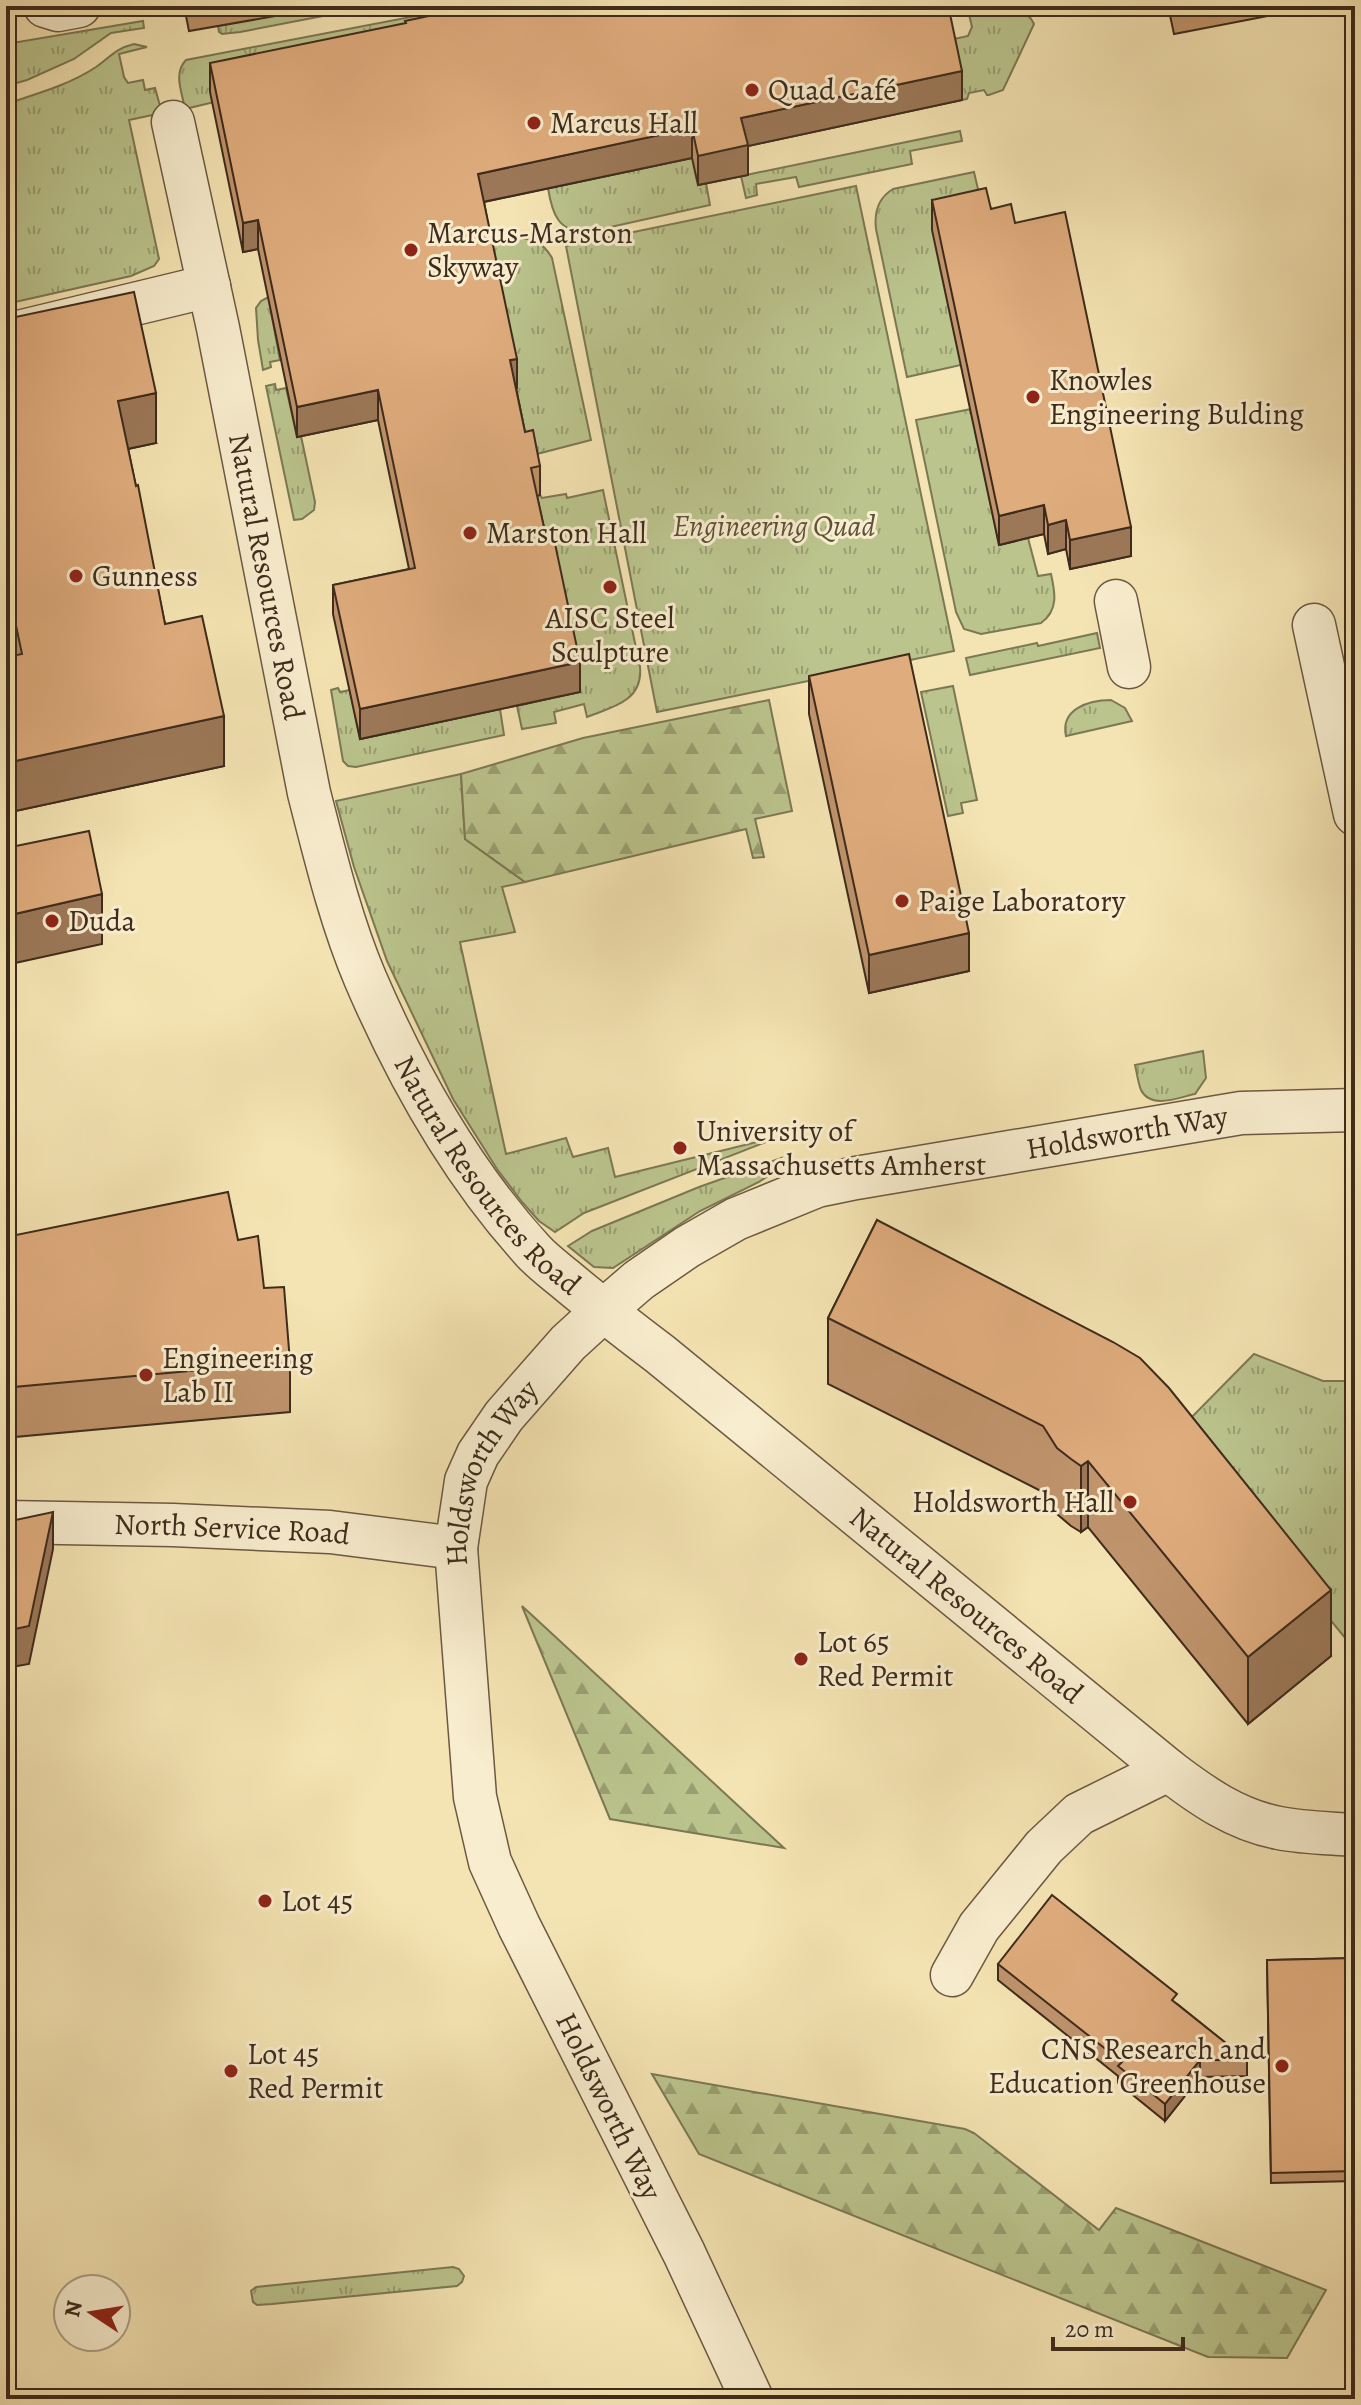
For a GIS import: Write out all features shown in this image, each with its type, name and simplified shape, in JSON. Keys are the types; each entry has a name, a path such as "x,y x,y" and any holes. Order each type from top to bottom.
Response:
{"street":[{"path":"45,6 58,10 79,6"},
{"name":"Natural Resources Road","path":"173,122 209,286 309,793 329,868 365,978 408,1070 480,1187 534,1253 1168,1770 1202,1795 1244,1818 1282,1829 1355,1835"},
{"path":"6,335 209,286"},
{"path":"1116,601 1129,667"},
{"path":"1314,625 1355,814"},
{"name":"Holdsworth Way","path":"752,2399 684,2253 519,1926 490,1862 475,1797 456,1548 466,1481 478,1454 504,1416 568,1343 639,1280 736,1219 817,1186 1241,1113 1355,1110"},
{"name":"North Service Road","path":"6,1522 330,1532 456,1548"},
{"path":"952,1975 979,1927 1044,1847 1067,1825 1079,1814 1168,1770"}],"green space":[{"path":"286,6 375,6 240,32 219,32 218,26 287,13"},
{"path":"468,6 616,6 185,109 179,77 186,60"},
{"path":"967,6 1014,8 1029,16 1034,24 1003,90 989,95 984,90 969,93 967,99 962,100 950,44 945,41 968,36 972,27"},
{"path":"143,21 144,28 111,33 74,59 6,86 6,44"},
{"path":"134,44 147,47 119,54 124,77 128,83 143,80 145,90 155,88 162,113 129,120 159,259 154,266 131,276 6,304 6,104 75,79 117,51"},
{"path":"960,131 962,141 910,151 912,164 799,187 796,177 756,184 757,195 746,198 741,176"},
{"path":"692,158 706,183 710,205 588,232 563,225 552,206 548,188"},
{"path":"974,172 982,206 961,365 907,377 876,229 878,206 893,189"},
{"name":"Engineering Quad","path":"856,186 954,651 657,712 566,246"},
{"path":"515,238 536,242 552,258 591,440 533,455 462,249"},
{"path":"276,293 330,299 271,312 280,360 270,362 271,367 263,370 256,308 261,301"},
{"path":"275,384 276,390 286,388 297,436 301,436 315,502 314,510 302,519 294,520 266,386"},
{"path":"971,409 999,545 1028,538 1038,576 1051,574 1054,594 1051,612 1041,623 981,634 964,629 956,612 916,420"},
{"path":"603,490 640,667 637,688 624,701 607,710 587,717 584,704 554,712 556,723 522,729 517,706 580,691 531,497 566,494 567,498"},
{"path":"1097,633 1100,648 970,675 966,658"},
{"path":"953,686 977,800 961,803 963,813 948,816 921,692"},
{"path":"338,688 340,692 350,690 360,739 500,709 504,735 356,767 348,766 343,761 331,690"},
{"path":"769,700 792,811 755,819 764,857 753,858 746,829 525,882 465,839 461,774 583,738"},
{"path":"1111,700 1125,708 1132,721 1066,736 1067,719 1078,708"},
{"path":"461,774 465,839 525,882 502,887 515,932 460,942 506,1154 566,1138 573,1157 608,1148 615,1177 766,1142 584,1213 555,1232 539,1221 522,1202 497,1169 453,1099 387,961 354,867 336,801"},
{"path":"1203,1051 1206,1078 1195,1094 1159,1101 1146,1096 1141,1090 1135,1065"},
{"path":"781,1158 772,1173 759,1182 700,1211 613,1268 594,1267 568,1246 592,1231 699,1187"},
{"path":"1254,1354 1323,1381 1355,1381 1355,1591 1346,1639 1176,1433"},
{"path":"522,1606 784,1848 610,1819"},
{"path":"652,2074 965,2129 1099,2230 1116,2208 1326,2290 1287,2358 1208,2357 699,2154"},
{"path":"453,2267 464,2276 457,2286 257,2305 253,2302 251,2291 256,2287"}],"building":[{"path":"476,6 944,6 946,15 950,14 962,71 741,118 748,145 698,156 692,128 478,174 517,359 510,360 525,432 533,430 540,466 531,468 547,541 554,539 580,662 360,709 333,585 415,568 378,390 297,407 258,220 243,223 210,63"},
{"name":"Knowles Engineering Bulding","path":"986,188 991,209 1011,204 1015,223 1065,212 1131,527 1070,540 1066,520 1048,525 1044,505 999,516 932,200"},
{"name":"Gunness","path":"134,292 156,393 118,401 165,624 202,616 224,716 6,763 6,657 22,654 6,578 6,319"},
{"name":"Paige Laboratory","path":"909,654 969,933 869,955 809,676"},
{"path":"89,831 102,894 6,916 6,848"},
{"name":"Engineering Lab II","path":"228,1192 238,1240 258,1236 264,1288 284,1287 290,1362 14,1387 15,1406 6,1407 6,1237"},
{"path":"877,1220 1140,1358 1169,1388 1331,1590 1248,1657 1088,1461 1081,1466 1071,1459 1057,1448 1043,1426 828,1318"},
{"path":"53,1512 29,1626 6,1631 6,1522"},
{"path":"1052,1895 1177,1994 1172,2000 1247,2060 1200,2060 1165,2104 1118,2066 1122,2062 998,1964"},
{"name":"CNS Research and Education Greenhouse","path":"1355,1958 1355,2171 1271,2173 1267,1960"},
{"path":"19,2392 19,2399 6,2399 6,2393"}],"place":[{"name":"Quad Café","path":"752,90"},
{"name":"Marcus Hall","path":"534,123"},
{"name":"Marcus-Marston Skyway","path":"411,250"},
{"name":"Knowles Engineering Bulding","path":"1033,397"},
{"name":"Marston Hall","path":"470,533"},
{"name":"Gunness","path":"76,576"},
{"name":"AISC Steel Sculpture","path":"610,587"},
{"name":"Paige Laboratory","path":"902,901"},
{"name":"Duda","path":"52,921"},
{"name":"University of Massachusetts Amherst","path":"680,1148"},
{"name":"Engineering Lab II","path":"146,1375"},
{"name":"Holdsworth Hall","path":"1130,1502"},
{"name":"Lot 65 Red Permit","path":"801,1659"},
{"name":"Lot 45","path":"265,1901"},
{"name":"CNS Research and Education Greenhouse","path":"1282,2066"},
{"name":"Lot 45 Red Permit","path":"231,2071"}]}
